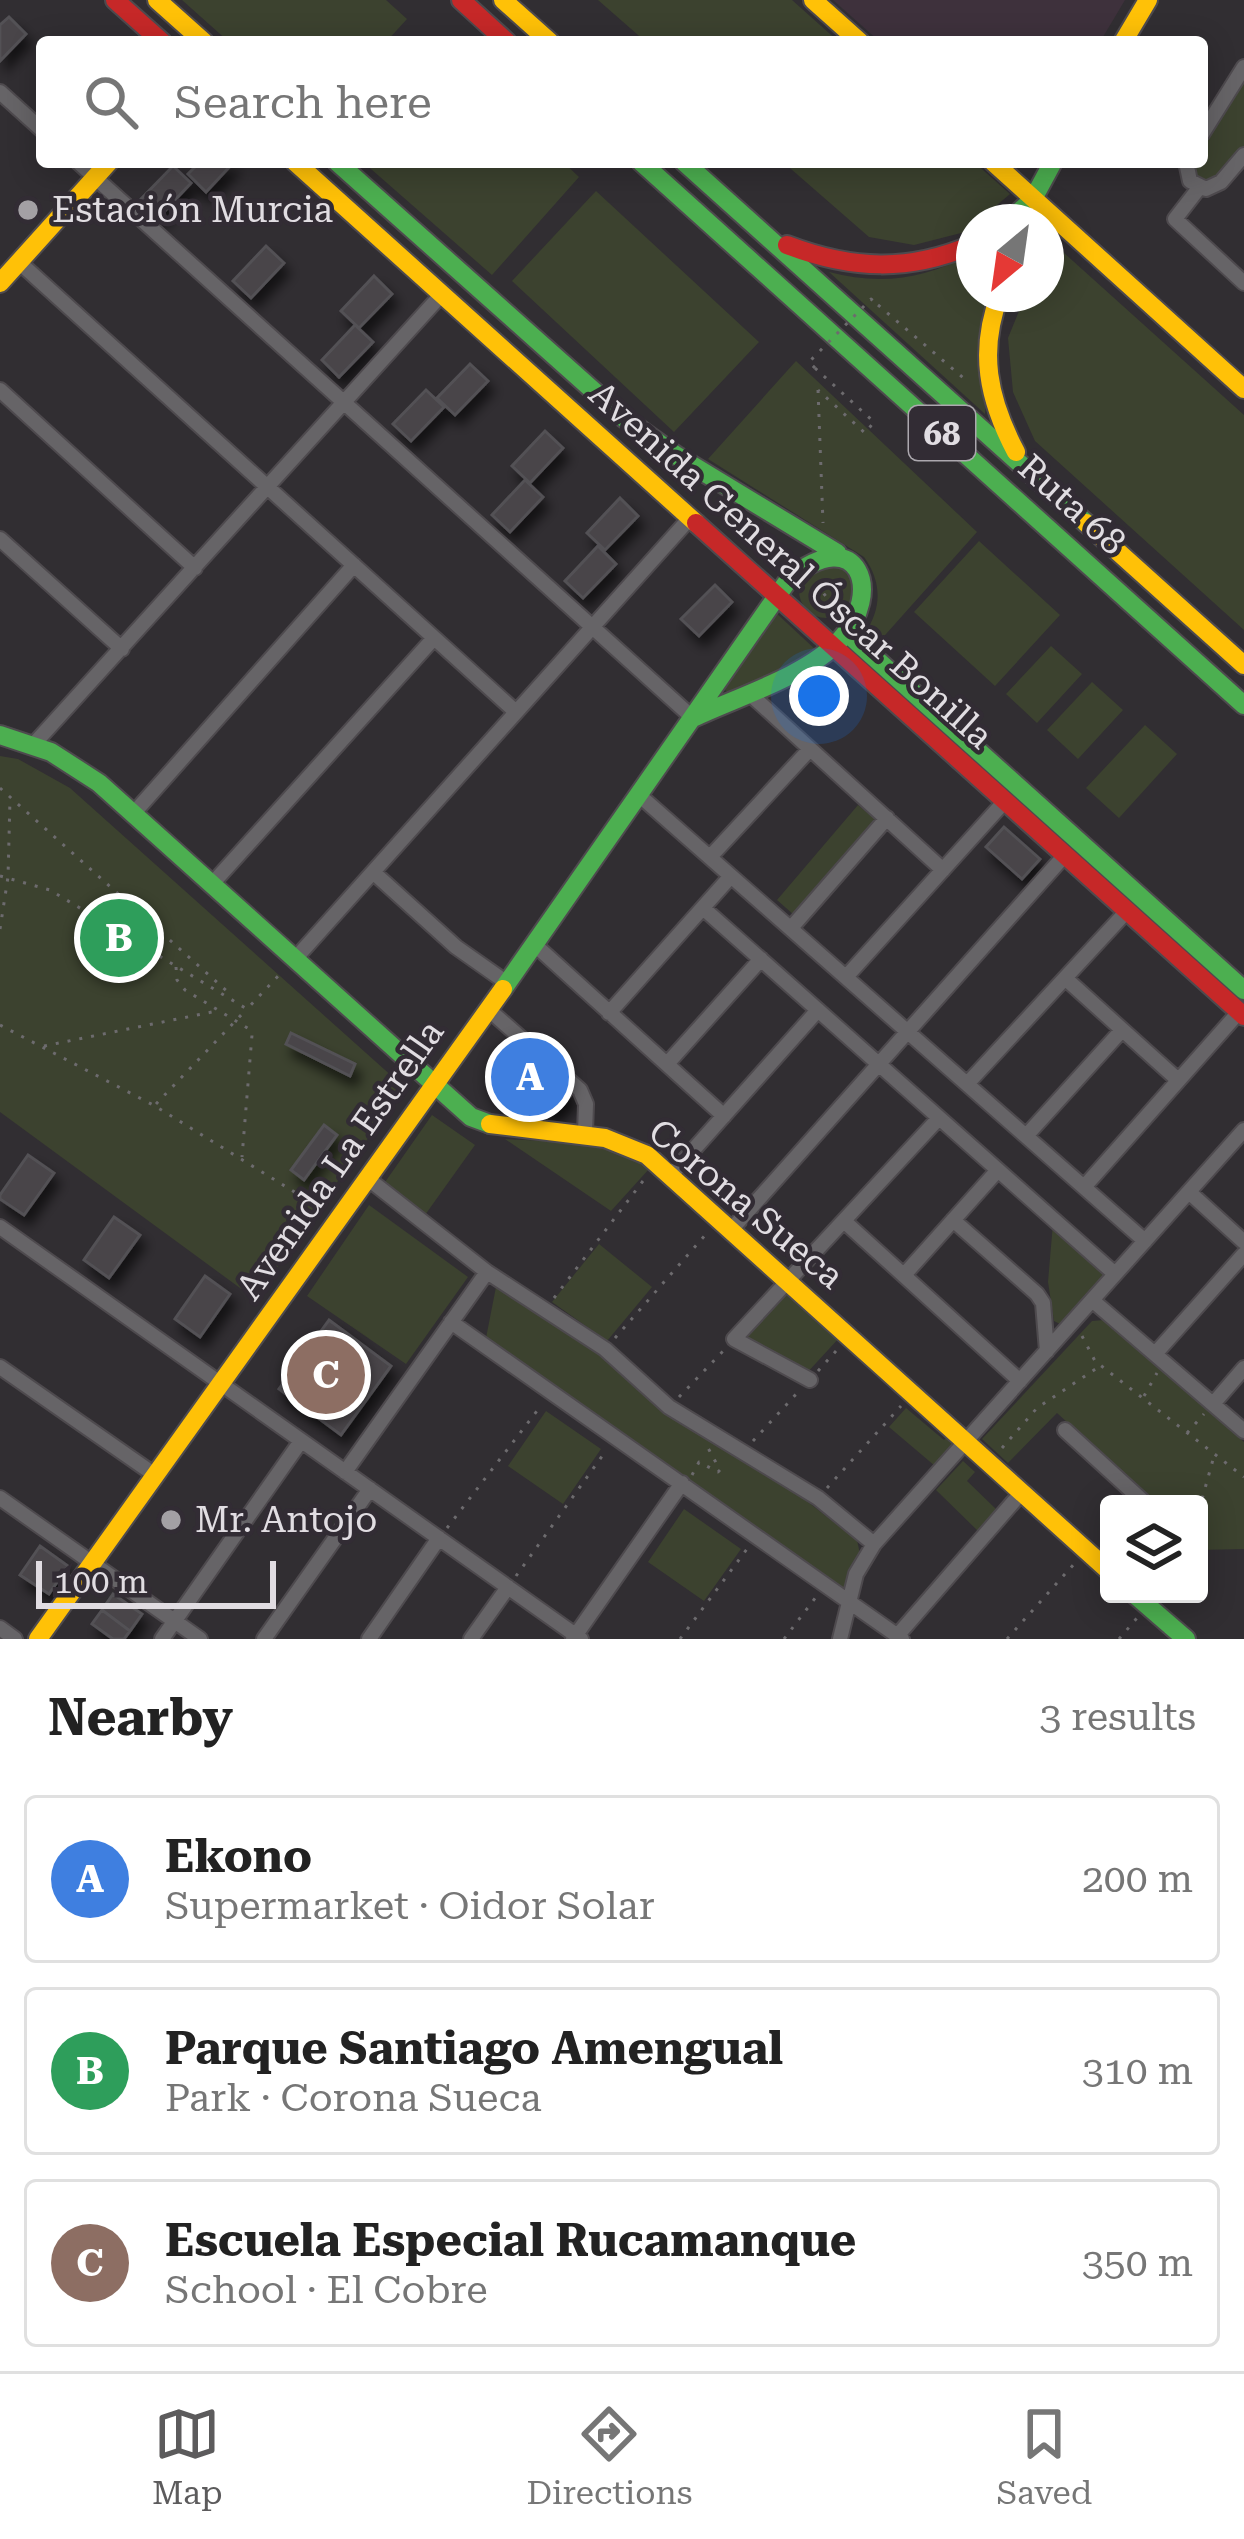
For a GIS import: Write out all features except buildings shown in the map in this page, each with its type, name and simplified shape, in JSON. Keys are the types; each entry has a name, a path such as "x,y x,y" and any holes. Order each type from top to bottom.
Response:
{"main road":[{"path":"115,0 154,36"},
{"path":"157,0 197,36"},
{"path":"461,0 501,36"},
{"path":"503,0 543,36"},
{"path":"813,0 853,36"},
{"path":"1127,36 1148,0"},
{"path":"0,283 103,168"},
{"name":"Avenida General Óscar Bonilla","path":"302,168 776,596 840,640 1244,990"},
{"name":"Avenida General Óscar Bonilla","path":"344,168 624,418 677,456 841,556"},
{"name":"Ruta 68","path":"648,168 1244,705"},
{"name":"Ruta 68","path":"690,168 1244,665"},
{"path":"999,168 1037,204"},
{"path":"1028,204 1050,168"},
{"path":"1033,199 1033,204"},
{"path":"762,232 806,253 866,268 925,264 956,251"},
{"path":"1064,232 1244,389"},
{"path":"994,312 987,330 985,371 1003,426 1027,469"},
{"path":"693,718 817,661 840,640 862,602 864,585 856,567 841,556"},
{"name":"Avenida La Estrella","path":"38,1639 776,596 809,560 841,556"},
{"name":"Avenida General Óscar Bonilla","path":"840,640 1005,801 1242,1014"},
{"name":"Corona Sueca","path":"0,735 34,745 84,771 471,1117 488,1124 586,1132 625,1142 664,1169 1100,1563"},
{"path":"1144,1603 1186,1639"}],"street":[{"path":"1208,124 1244,67"},
{"path":"2,97 36,125"},
{"path":"1186,168 1186,175 1198,188 1206,189 1221,182 1244,155"},
{"path":"84,168 693,718"},
{"path":"1198,188 1175,219 1244,283"},
{"path":"19,262 516,712"},
{"path":"34,745 442,294"},
{"path":"0,390 195,568"},
{"path":"295,959 690,518"},
{"path":"0,539 122,649"},
{"path":"133,814 354,565"},
{"path":"212,884 434,638"},
{"path":"749,693 943,870"},
{"path":"710,857 810,749"},
{"path":"639,795 1145,1241"},
{"path":"846,977 1005,801"},
{"path":"791,928 887,818"},
{"path":"725,1224 879,1064 1065,855"},
{"path":"373,872 456,947 506,983"},
{"path":"609,1013 731,876"},
{"path":"703,908 1115,1274"},
{"path":"968,1084 1127,911"},
{"path":"534,944 724,1116"},
{"path":"667,1064 761,959"},
{"path":"1065,978 1178,1081"},
{"path":"488,1009 580,1090 586,1104 586,1132"},
{"path":"664,1169 724,1116 818,1010"},
{"path":"1084,1187 1242,1014"},
{"path":"1026,1136 1122,1030"},
{"path":"810,1380 734,1339 939,1118"},
{"path":"840,1639 856,1574 874,1544 1244,1130"},
{"path":"904,1275 998,1170"},
{"path":"367,1178 487,1272 605,1348 669,1407 818,1498 874,1544"},
{"path":"1189,1192 1244,1242"},
{"path":"953,1220 1037,1294 1043,1303 1047,1351"},
{"path":"845,1222 1020,1381"},
{"path":"0,1227 577,1638 682,1484"},
{"path":"1155,1354 1244,1254"},
{"path":"345,1472 487,1272"},
{"path":"1092,1300 1155,1354 1208,1409 1244,1431"},
{"path":"452,1322 899,1637 1022,1492"},
{"path":"0,1366 155,1475"},
{"path":"1208,1409 1244,1368"},
{"path":"1065,1430 1136,1495"},
{"path":"162,1639 301,1441"},
{"path":"264,1639 370,1490"},
{"path":"0,1498 200,1639"},
{"path":"369,1639 439,1538"},
{"path":"471,1639 508,1587"},
{"path":"0,1628 15,1639"}],"path":[{"path":"809,537 823,524 818,390 865,433 874,422 809,362 871,299 965,382"},
{"path":"0,788 247,1009"},
{"path":"0,929 8,877 10,796"},
{"path":"0,876 50,890 235,998"},
{"path":"155,1106 295,959"},
{"path":"176,964 177,980 185,990 252,1034 242,1159"},
{"path":"42,1047 217,1011"},
{"path":"0,1025 155,1106 338,1220"},
{"path":"545,1309 664,1169"},
{"path":"605,1348 725,1224"},
{"path":"1081,1333 1100,1366 1244,1477"},
{"path":"682,1484 692,1477 699,1462 720,1470 707,1445 734,1460 849,1336"},
{"path":"669,1407 734,1339"},
{"path":"989,1462 1037,1408 1100,1366"},
{"path":"1143,1399 1158,1372"},
{"path":"439,1538 551,1392"},
{"path":"818,1498 912,1393"},
{"path":"1187,1433 1208,1409"},
{"path":"508,1587 615,1437"},
{"path":"1203,1495 1215,1454"},
{"path":"680,1639 756,1536"},
{"path":"1007,1639 1086,1550"},
{"path":"784,1639 825,1585"},
{"path":"1119,1639 1139,1603"}],"shaded area":[{"path":"833,0 1125,0 1104,36 873,36"}],"green space":[{"path":"182,0 386,0 407,19 391,36 222,36"},
{"path":"598,0 792,0 832,36 639,36"},
{"path":"1244,78 1244,149 1218,179 1199,183 1192,168 1208,168 1208,131"},
{"path":"370,168 569,168 579,177 492,275"},
{"path":"790,168 981,168 1010,194 998,204 956,204 956,234 914,245 869,237"},
{"path":"596,191 759,342 674,432 512,281"},
{"path":"1064,253 1244,415 1244,630 1035,441 1013,392 1008,338 1019,312 1064,312"},
{"path":"956,260 956,312 992,312 985,414 829,272 885,279"},
{"path":"796,361 977,532 878,643 865,633 878,595 864,557 708,459"},
{"path":"979,541 1060,615 995,686 914,612"},
{"path":"826,564 845,572 853,591 845,610 826,618 807,610 799,591 807,572"},
{"path":"774,611 817,651 729,693 721,687"},
{"path":"1051,646 1082,674 1037,723 1006,694"},
{"path":"1092,682 1123,710 1078,759 1047,730"},
{"path":"1145,725 1177,754 1119,818 1086,788"},
{"path":"0,756 18,759 70,788 404,1087 255,1299 0,1112"},
{"path":"858,805 875,819 794,915 777,900"},
{"path":"432,1115 475,1145 425,1215 383,1185"},
{"path":"505,1139 599,1147 649,1169 611,1211"},
{"path":"369,1205 468,1277 406,1364 307,1296"},
{"path":"1053,1223 1111,1274 1064,1326 1054,1321 1048,1282"},
{"path":"599,1244 652,1287 607,1341 552,1302"},
{"path":"496,1287 600,1352 666,1414 804,1499 857,1540 860,1554 848,1594 486,1338"},
{"path":"787,1292 840,1337 805,1375 741,1339"},
{"path":"1104,1320 1244,1442 1244,1549 1208,1550 1208,1495 1147,1495 1057,1413 1008,1463 982,1439 1092,1321"},
{"path":"906,1408 944,1440 951,1433 959,1440 935,1466 889,1427"},
{"path":"546,1411 601,1449 563,1504 508,1466"},
{"path":"963,1461 975,1472 967,1481 997,1510 979,1532 936,1490"},
{"path":"684,1509 741,1549 704,1601 648,1562"}],"traffic: fast":[{"path":"344,168 624,418 677,456 837,553"},
{"path":"648,168 1244,705"},
{"path":"691,168 1086,523"},
{"path":"1033,199 1050,168"},
{"path":"1028,204 1033,199"},
{"path":"503,989 789,579 813,563 833,557 848,560 862,585 853,622 840,640 791,675 693,718"},
{"path":"846,632 1244,990"},
{"path":"0,735 51,752 99,783 471,1117 490,1124"},
{"path":"1144,1603 1186,1639"}],"traffic: slow":[{"path":"157,0 197,36"},
{"path":"503,0 543,36"},
{"path":"813,0 853,36"},
{"path":"1127,36 1148,0"},
{"path":"0,283 104,168"},
{"path":"302,168 696,523"},
{"path":"1000,168 1244,389"},
{"path":"994,312 989,374 1016,452"},
{"path":"1086,523 1244,665"},
{"path":"38,1639 503,989"},
{"path":"490,1124 605,1138 647,1155 1100,1563"}],"traffic: jam":[{"path":"115,0 155,36"},
{"path":"461,0 500,36"},
{"path":"787,245 835,259 881,264 956,251"},
{"path":"696,523 1244,1016"}],"place":[{"name":"Estación Murcia","path":"28,210"},
{"name":"Parque Santiago Amengual","path":"119,938"},
{"name":"Ekono","path":"530,1077"},
{"name":"Escuela Especial Rucamanque","path":"326,1375"},
{"name":"Mr. Antojo","path":"171,1520"}]}
